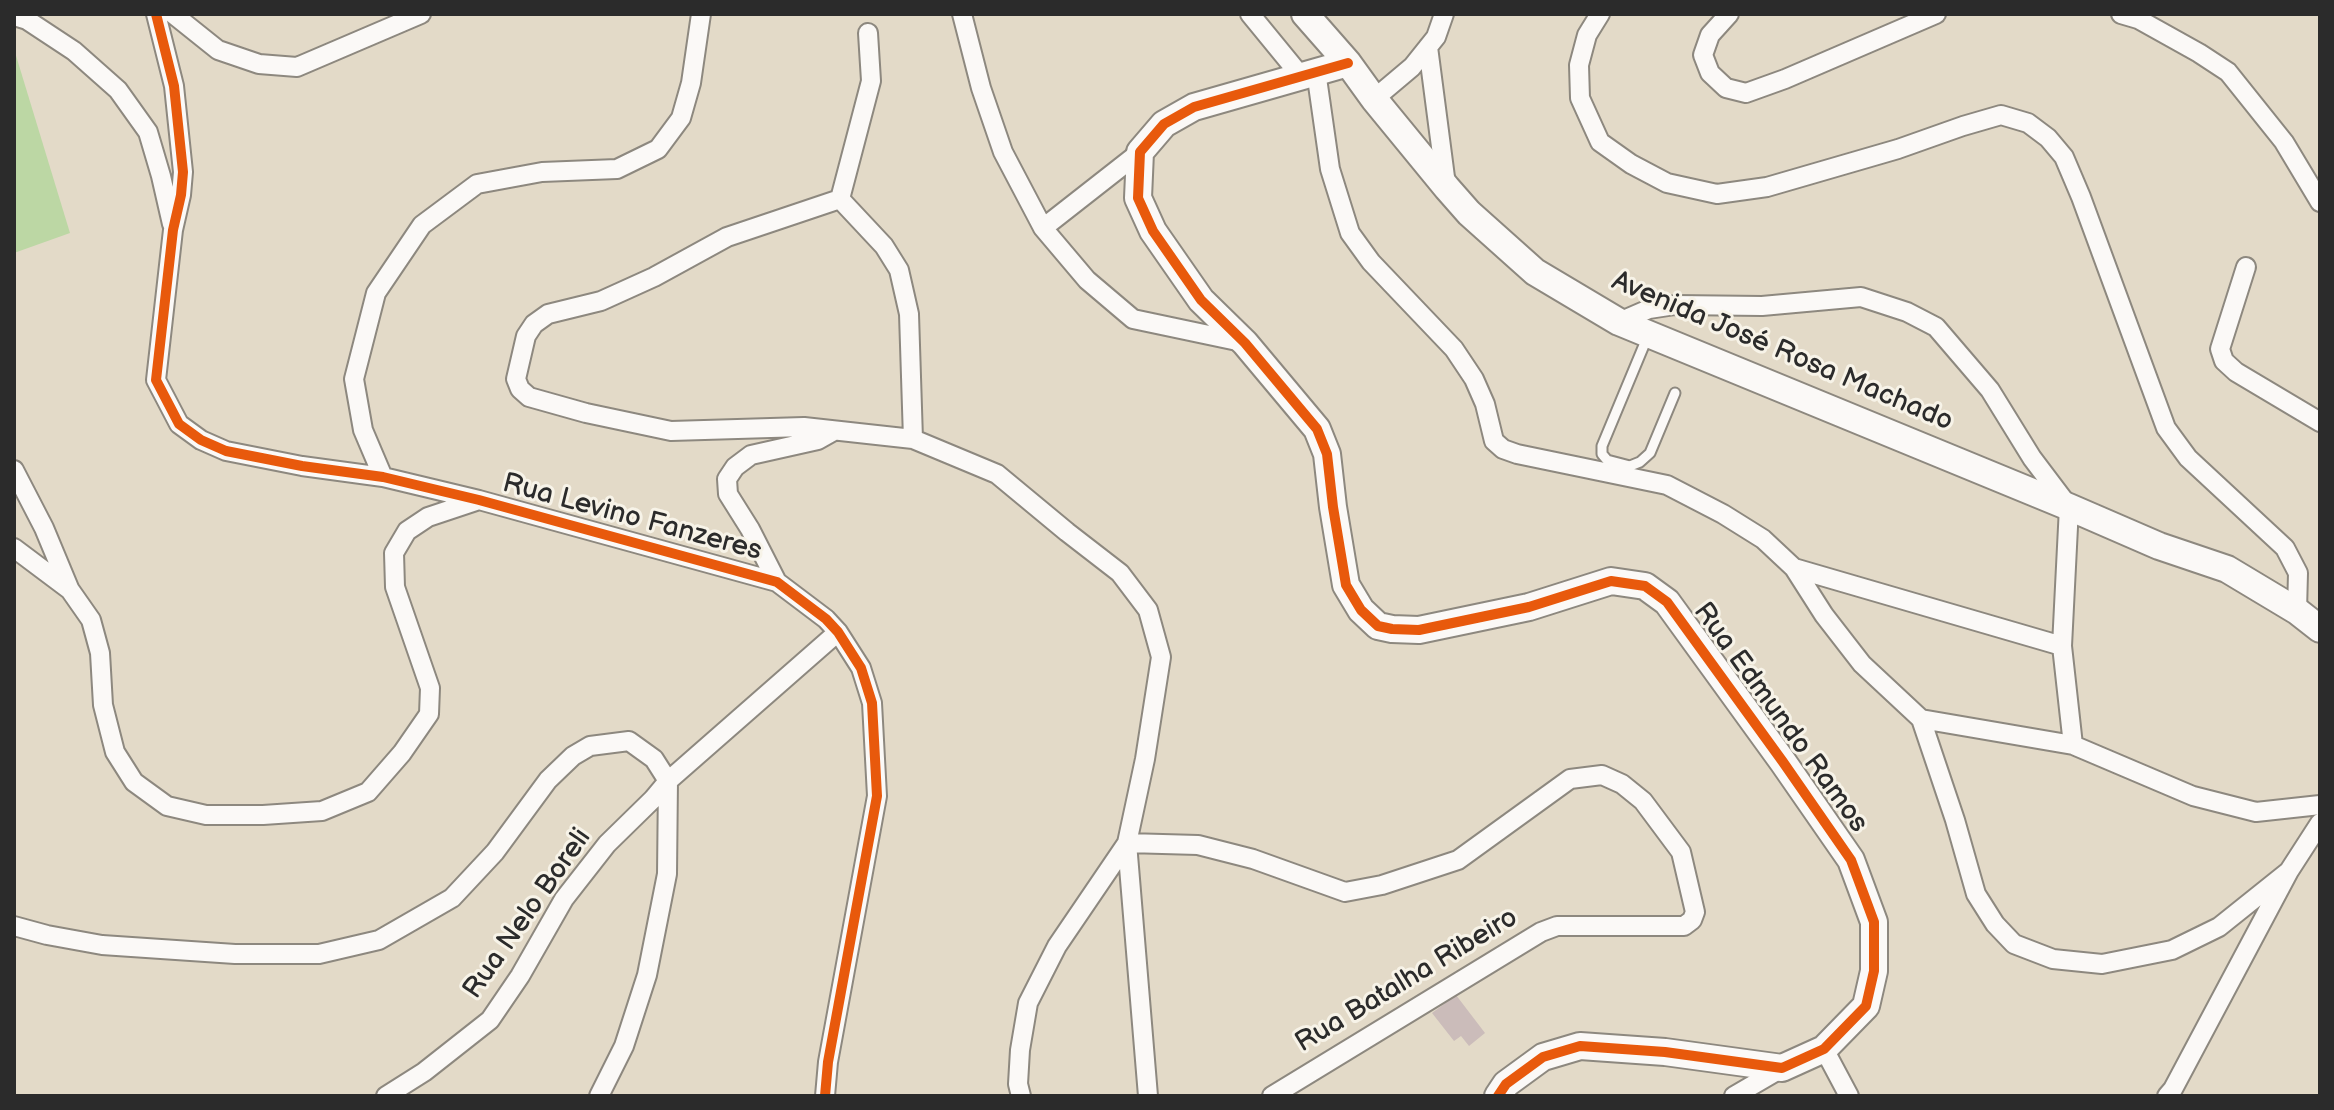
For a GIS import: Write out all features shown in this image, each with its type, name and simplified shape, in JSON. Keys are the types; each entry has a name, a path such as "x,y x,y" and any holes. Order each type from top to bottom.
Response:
{"street":[{"path":"156,14 174,86 183,172 173,230"},
{"path":"173,14 218,50 259,64 297,67 421,14"},
{"path":"383,477 363,430 354,379 376,293 422,225 477,184 542,172 617,169 658,149 681,118 691,83 701,14"},
{"path":"962,14 981,88 1003,152 1043,228 1087,280 1133,319 1245,343"},
{"path":"1250,14 1308,73 1330,169 1350,233 1371,262 1454,349 1479,392 1494,441 1503,449 1517,454 1667,485 1763,539 1794,568 1824,615 1862,664 1921,719 1976,894 1995,924 2014,944 2053,959 2102,964 2172,950 2219,927 2289,871"},
{"name":"Avenida José Rosa Machado","path":"1305,14 1469,213 1535,272 1619,322 2159,546 2227,569 2297,611 2320,629"},
{"path":"1374,99 1412,67 1436,37 1444,14"},
{"path":"1600,14 1587,35 1579,65 1580,98 1600,142 1631,164 1667,183 1717,194 1767,187 2001,115 2028,123 2048,138 2064,157 2081,197 2166,428 2188,458 2285,548 2298,573 2297,611"},
{"path":"1729,14 1710,35 1703,55 1710,73 1726,88 1746,93 1936,14"},
{"path":"2121,14 2138,19 2228,72 2284,142 2320,202"},
{"path":"14,16 27,20 74,51 118,90 148,132 173,230"},
{"path":"840,199 871,81 868,33"},
{"path":"1428,47 1447,188"},
{"path":"1043,228 1140,152 1164,124 1194,107 1348,63"},
{"name":"Rua Edmundo Ramos","path":"1140,152 1138,198 1153,231 1201,300 1245,343 1317,429 1327,454 1346,585 1361,610 1378,626 1419,630 1529,607 1611,581 1645,586 1667,602 1783,762 1851,860 1874,922 1874,971 1866,1006 1824,1049 1782,1068"},
{"path":"840,199 727,237 654,277 601,301 548,314 534,324 526,336 516,379 520,389 529,397 671,431 804,427 913,439 997,474 1120,573 1148,610 1161,657 1145,759 1127,843 1148,1096"},
{"path":"840,199 884,246 899,270 909,314 913,439"},
{"name":"Rua Levino Fanzeres","path":"173,230 156,380 179,424 201,440 226,451 383,477 479,500 777,582 826,619 838,632 861,668 872,703 877,796 828,1062 825,1096"},
{"path":"2246,267 2220,349 2224,361 2236,372 2320,422"},
{"path":"1619,322 1649,309 1675,305 1762,306 1861,297 1907,312 1936,327 1990,390 2032,458 2069,507 2062,646 2073,745"},
{"path":"777,582 728,494 727,479 735,467 751,455 818,440 835,431"},
{"path":"14,470 44,528 70,590 91,620 100,653 103,705 115,752 134,782 167,806 206,815 322,811 368,792 402,753 429,714 430,688 395,587 394,553 407,531 428,517 479,500"},
{"path":"14,548 70,590"},
{"path":"1794,568 2062,646"},
{"name":"Rua Nelo Boreli","path":"386,1096 424,1072 490,1020 520,976 564,899 607,844 668,781 838,632"},
{"path":"1921,719 2073,745 2193,796 2256,812 2320,805"},
{"path":"14,926 102,945 235,954 319,954 379,940 452,898 495,852 548,780 573,756 590,746 629,741 654,759 668,781 667,874 647,975 624,1046 599,1096"},
{"name":"Rua Batalha Ribeiro","path":"1127,843 1198,845 1253,859 1345,892 1382,885 1458,860 1570,779 1602,775 1622,784 1643,801 1681,852 1695,912 1692,920 1684,926 1557,926 1541,932 1272,1096"},
{"path":"2172,1094 2289,871 2320,823"},
{"path":"1021,1096 1018,1084 1020,1050 1028,1003 1057,946 1127,843"},
{"path":"1498,1096 1506,1084 1543,1057 1580,1046 1665,1052 1782,1068"},
{"path":"1824,1049 1849,1096"},
{"path":"1734,1096 1782,1068"}],"lane":[{"path":"1648,334 1602,446 1602,454 1607,460 1630,466 1650,453 1675,393"}],"green space":[{"path":"14,49 70,233 14,253"}],"building":[{"path":"1456,995 1485,1033 1469,1046 1461,1036 1454,1041 1432,1013"}],"cycle path":[{"path":"156,14 174,86 183,172 173,230 156,380 179,424 201,440 226,451 383,477 479,500 777,582 826,619 861,668 872,703 877,796 828,1062 825,1096"},
{"path":"1348,63 1194,107 1164,124 1140,152 1138,198 1153,231 1201,300 1245,343 1317,429 1327,454 1346,585 1361,610 1378,626 1419,630 1529,607 1611,581 1645,586 1667,602 1851,860 1874,922 1874,971 1866,1006 1824,1049 1782,1068 1665,1052 1580,1046 1543,1057 1506,1084 1498,1096"}]}
